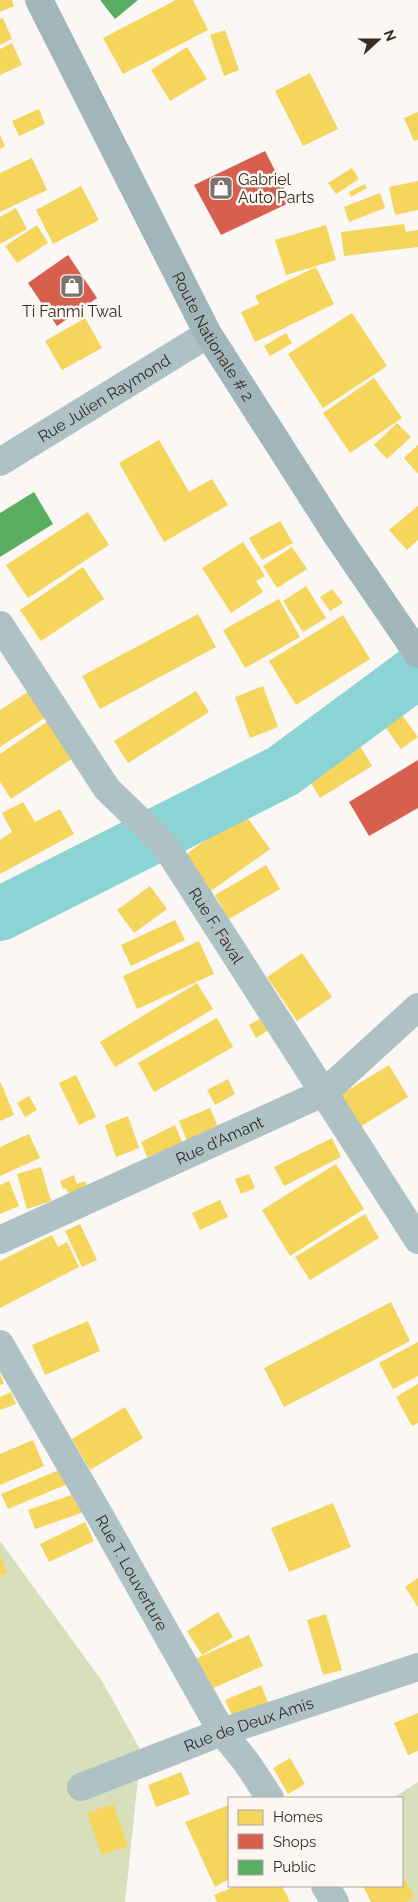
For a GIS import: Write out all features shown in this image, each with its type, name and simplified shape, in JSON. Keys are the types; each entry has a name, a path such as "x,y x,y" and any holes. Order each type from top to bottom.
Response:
{"main road":[{"name":"Route Nationale # 2","path":"39,0 208,334 336,534 417,652"}],"street":[{"name":"Rue Julien Raymond","path":"0,462 208,334"},
{"name":"Rue F. Faval","path":"0,625 107,789 165,845 325,1092 418,1240"},
{"name":"Rue d'Amant","path":"0,1240 325,1092 418,1007"},
{"name":"Rue T. Louverture","path":"0,1344 222,1732 247,1763 269,1797"},
{"name":"Rue de Deux Amis","path":"81,1787 222,1732 418,1667"},
{"path":"326,1887 335,1902"}],"green space":[{"path":"0,1541 102,1681 141,1751 125,1902 0,1902"},
{"path":"418,1782 418,1902 383,1902 379,1887 403,1887 403,1797 395,1797"}],"building: Homes":[{"path":"0,0 12,0 14,6 0,12"},
{"path":"176,0 193,0 208,30 123,74 103,38"},
{"path":"3,18 12,39 0,45 0,19"},
{"path":"225,30 239,70 224,76 210,35"},
{"path":"12,43 22,65 0,75 0,49"},
{"path":"187,47 207,79 170,101 151,70"},
{"path":"310,73 338,129 303,146 275,91"},
{"path":"39,109 45,124 19,136 12,121"},
{"path":"418,112 418,140 414,141 404,118"},
{"path":"0,135 5,146 0,149"},
{"path":"32,158 47,190 0,212 0,173"},
{"path":"352,168 359,179 336,194 328,183"},
{"path":"418,181 418,210 395,215 389,187"},
{"path":"365,184 367,188 351,197 349,192"},
{"path":"81,186 99,220 53,244 36,210"},
{"path":"380,193 385,208 349,222 344,207"},
{"path":"16,208 27,229 0,244 0,217"},
{"path":"404,224 406,232 418,230 418,247 344,256 341,232"},
{"path":"37,225 48,243 17,263 5,246"},
{"path":"326,225 336,260 286,275 275,240"},
{"path":"316,267 334,304 255,342 241,312 259,304 255,296"},
{"path":"352,313 387,366 323,408 288,354"},
{"path":"85,318 102,348 62,370 45,341"},
{"path":"286,333 292,343 270,356 264,346"},
{"path":"374,378 402,418 350,453 323,413"},
{"path":"397,423 411,437 387,459 374,445"},
{"path":"159,440 189,492 212,479 228,505 164,542 119,463"},
{"path":"418,445 418,474 404,458"},
{"path":"418,506 418,540 407,550 389,530"},
{"path":"88,512 109,545 28,598 6,565"},
{"path":"280,521 293,543 262,560 249,538"},
{"path":"243,542 265,576 256,581 263,592 231,613 202,568"},
{"path":"292,547 307,569 277,588 263,566"},
{"path":"83,567 104,599 41,641 20,610"},
{"path":"306,586 326,618 303,632 283,601"},
{"path":"332,589 343,603 330,611 320,597"},
{"path":"279,599 300,637 245,668 223,630"},
{"path":"198,614 216,647 100,709 82,676"},
{"path":"343,615 370,659 296,705 269,661"},
{"path":"263,686 278,727 250,738 235,697"},
{"path":"29,691 46,717 0,747 0,710"},
{"path":"196,691 209,712 128,763 114,741"},
{"path":"387,694 418,737 401,749 370,706"},
{"path":"48,721 73,758 11,799 0,782 0,754"},
{"path":"355,738 372,766 320,798 303,769"},
{"path":"23,802 35,822 60,809 74,834 0,874 0,840 12,832 2,813"},
{"path":"244,813 270,849 211,891 185,855"},
{"path":"266,865 280,889 229,919 215,895"},
{"path":"150,886 167,909 134,933 117,910"},
{"path":"175,920 185,940 131,966 121,945"},
{"path":"199,941 214,974 137,1009 123,976"},
{"path":"302,953 332,997 297,1021 267,977"},
{"path":"197,983 213,1009 115,1067 100,1042"},
{"path":"263,1017 270,1029 256,1038 249,1025"},
{"path":"217,1018 233,1047 154,1092 138,1063"},
{"path":"389,1065 408,1097 360,1127 340,1095"},
{"path":"76,1075 96,1117 79,1125 59,1083"},
{"path":"228,1079 235,1094 215,1105 207,1090"},
{"path":"0,1081 14,1115 0,1121"},
{"path":"29,1096 37,1110 25,1117 17,1103"},
{"path":"210,1108 219,1129 187,1141 179,1121"},
{"path":"128,1116 139,1148 116,1157 105,1125"},
{"path":"175,1125 183,1144 147,1157 141,1142"},
{"path":"29,1134 40,1158 0,1176 0,1147"},
{"path":"332,1138 341,1157 284,1186 274,1167"},
{"path":"336,1164 364,1209 290,1256 262,1210"},
{"path":"41,1167 51,1201 27,1209 17,1174"},
{"path":"249,1174 255,1188 241,1194 235,1179"},
{"path":"74,1175 77,1184 85,1181 92,1197 72,1204 66,1188 63,1189 60,1181"},
{"path":"9,1181 19,1206 0,1214 0,1185"},
{"path":"220,1200 228,1217 200,1230 192,1213"},
{"path":"365,1214 379,1238 310,1280 295,1257"},
{"path":"80,1224 97,1260 82,1267 65,1231"},
{"path":"52,1235 58,1247 67,1242 79,1267 0,1308 0,1261"},
{"path":"391,1302 410,1341 284,1407 264,1368"},
{"path":"88,1321 100,1351 45,1375 32,1345"},
{"path":"418,1342 418,1376 393,1389 379,1363"},
{"path":"0,1373 4,1384 0,1385"},
{"path":"418,1384 418,1423 412,1426 396,1397"},
{"path":"11,1392 16,1404 0,1410 0,1397"},
{"path":"125,1407 143,1438 90,1470 72,1439"},
{"path":"33,1440 44,1466 0,1485 0,1454"},
{"path":"64,1468 70,1483 8,1509 1,1494"},
{"path":"77,1493 84,1512 35,1529 28,1510"},
{"path":"333,1503 351,1547 289,1572 271,1528"},
{"path":"85,1522 94,1541 49,1562 40,1544"},
{"path":"0,1555 7,1573 0,1576"},
{"path":"418,1578 418,1607 405,1587"},
{"path":"218,1612 233,1637 202,1655 187,1631"},
{"path":"326,1614 342,1670 323,1675 307,1620"},
{"path":"249,1635 263,1666 209,1690 195,1659"},
{"path":"261,1685 270,1707 235,1722 225,1700"},
{"path":"418,1713 418,1751 408,1755 394,1723"},
{"path":"290,1758 305,1784 288,1794 273,1768"},
{"path":"181,1772 190,1794 156,1807 148,1785"},
{"path":"113,1804 128,1846 102,1855 87,1813"},
{"path":"228,1805 228,1880 215,1887 185,1822"},
{"path":"403,1877 414,1897 406,1902 371,1902 364,1887 403,1887"},
{"path":"234,1887 282,1887 290,1902 217,1902 214,1895"}],"building: Shops":[{"path":"265,151 291,202 221,235 194,185"},
{"path":"68,255 97,298 57,326 28,283"},
{"path":"418,760 418,808 369,836 349,802"}],"building: Public":[{"path":"100,0 138,0 115,19"},
{"path":"34,492 53,524 0,557 0,513"}],"waterway":[{"path":"0,914 283,771 418,671"}],"place":[{"name":"Gabriel Auto Parts","path":"221,188"},
{"name":"Ti Fanmi Twal","path":"72,286"}]}
